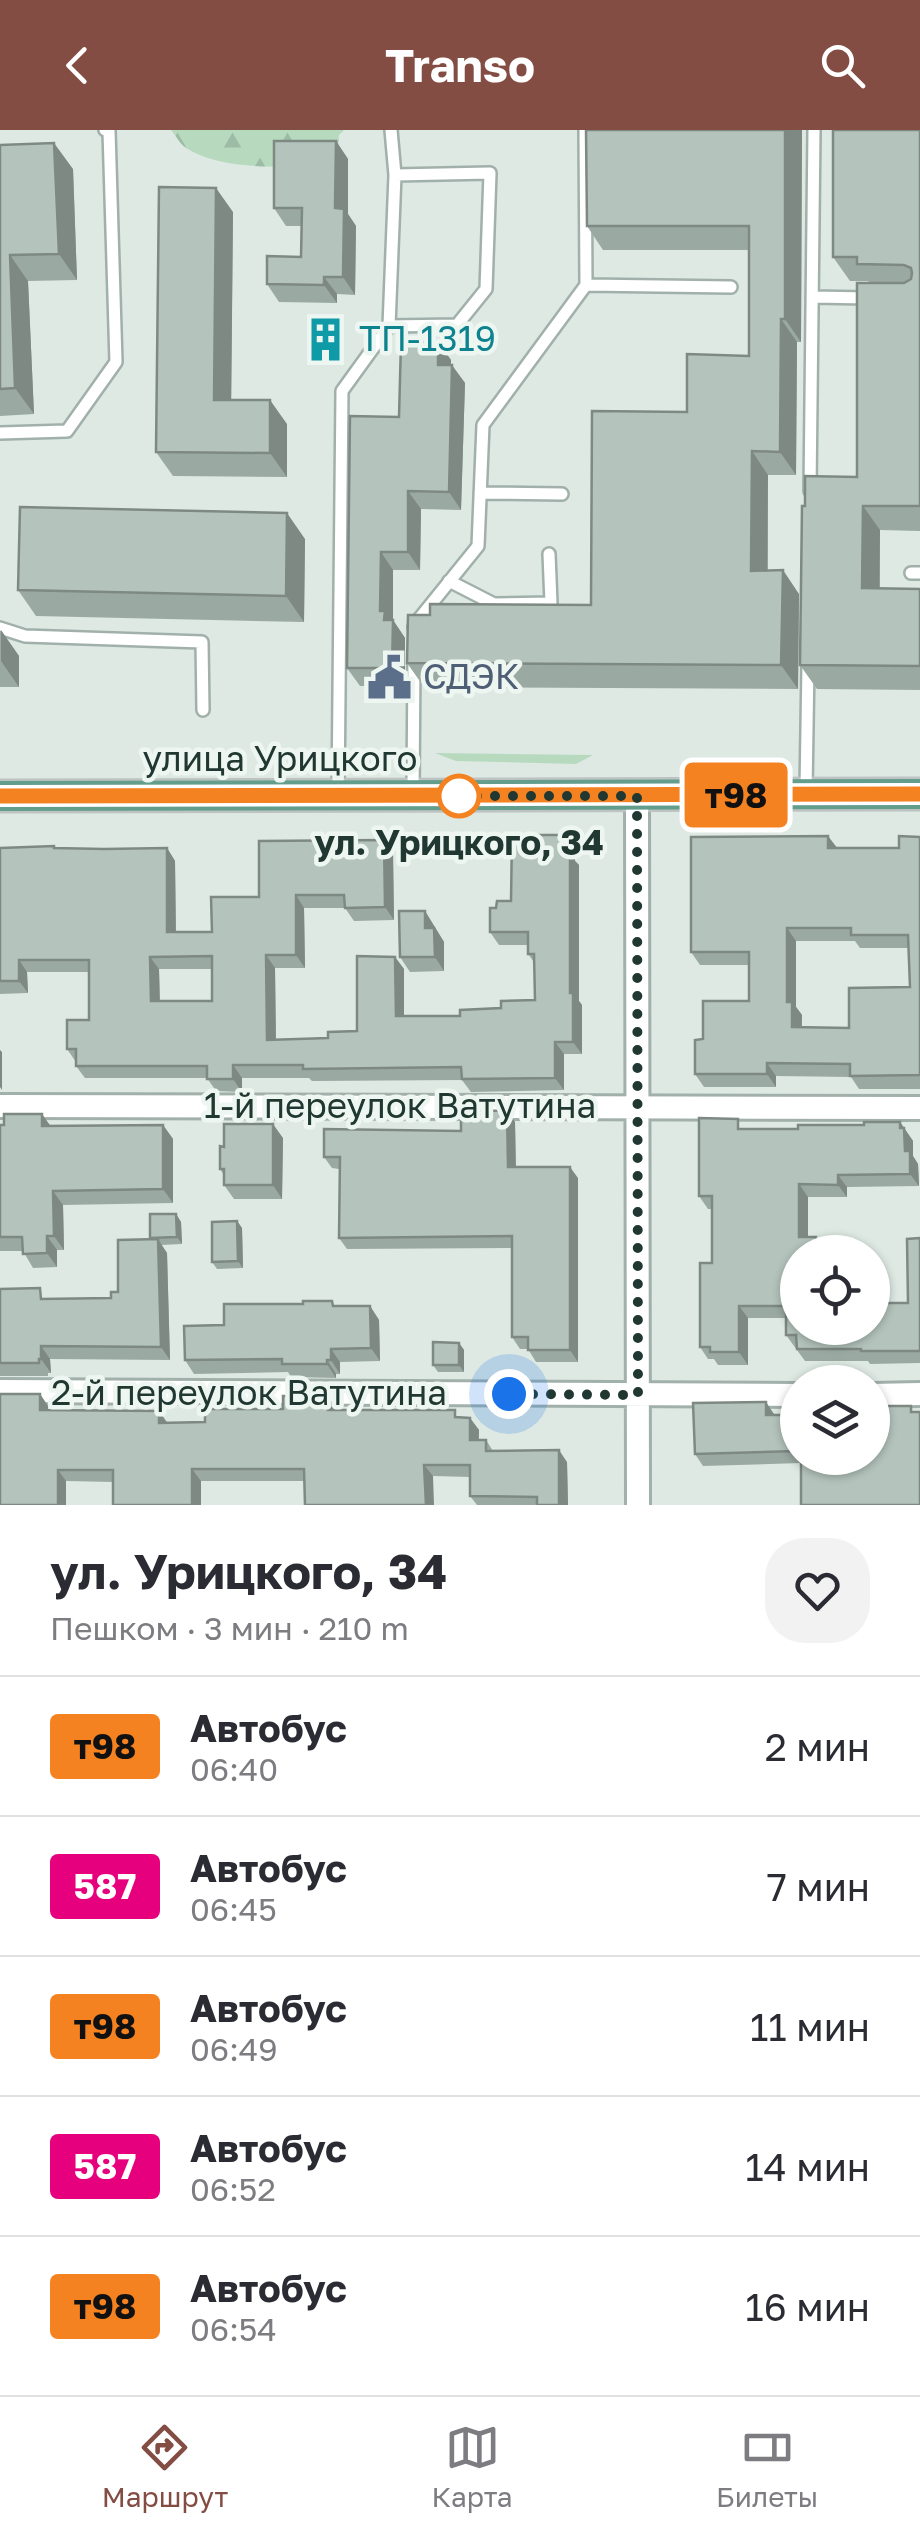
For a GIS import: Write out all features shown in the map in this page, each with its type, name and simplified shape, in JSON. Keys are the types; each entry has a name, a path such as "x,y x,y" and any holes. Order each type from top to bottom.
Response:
{"main road":[{"name":"улица Урицкого","path":"0,796 920,794"}],"street":[{"path":"637,796 638,1505"},
{"name":"1-й переулок Ватутина","path":"0,1106 920,1108"},
{"name":"2-й переулок Ватутина","path":"0,1391 780,1395"},
{"path":"890,1394 920,1394"}],"lane":[{"path":"0,434 67,431 116,362 106,130"},
{"path":"338,796 342,391 389,326 395,175 391,130"},
{"path":"413,796 414,624 478,546 483,425 586,285 584,130"},
{"path":"810,511 814,130"},
{"path":"389,326 457,325 486,289 490,173 395,175"},
{"path":"586,285 731,287"},
{"path":"812,298 884,298"},
{"path":"480,493 562,494"},
{"path":"450,581 494,604 551,604 549,554"},
{"path":"0,628 25,636 202,642 203,710"},
{"path":"806,794 808,648"}],"green space":[{"path":"171,130 344,130 326,166 292,167 217,161 186,148"},
{"path":"435,753 593,755 576,764 456,761"}],"building":[{"path":"586,130 785,130 780,452 752,451 751,571 783,570 781,665 407,663 408,615 430,615 430,604 591,605 592,411 687,412 687,354 749,356 749,226 587,226"},
{"path":"833,130 920,130 920,506 863,506 862,588 920,589 920,666 800,665 805,476 857,477 857,283 904,283 912,273 904,265 857,264 857,257 833,257"},
{"path":"274,141 336,141 335,208 344,209 343,277 324,277 324,285 267,284 267,256 301,257 302,208 274,208"},
{"path":"54,143 59,254 10,255 15,388 0,389 0,145"},
{"path":"159,187 216,188 214,400 270,400 270,453 156,452"},
{"path":"401,342 438,342 438,365 452,365 449,492 408,491 408,552 381,552 380,611 385,611 384,620 393,620 392,668 347,668 350,416 399,417"},
{"path":"20,507 287,513 286,596 18,590"},
{"path":"512,835 566,835 570,853 573,1042 555,1042 555,1078 462,1079 461,1067 303,1069 303,1065 233,1065 233,1079 207,1079 207,1066 76,1066 76,1049 67,1049 67,1020 89,1020 89,960 19,960 19,981 0,981 0,848 167,848 167,932 212,932 211,897 259,897 259,841 384,840 385,907 345,908 344,895 296,895 296,955 266,955 267,1040 328,1038 328,1032 357,1031 357,956 395,957 396,1016 460,1016 460,1010 501,1008 501,1001 535,1000 534,954 528,954 528,932 490,932 490,908 496,908 497,901 511,901","holes":["212,956 212,1001 151,1001 150,957"]},
{"path":"828,836 828,848 899,848 899,836 920,837 920,1075 850,1076 850,1064 767,1063 767,1074 695,1074 695,1040 703,1039 703,1001 749,1001 749,952 691,952 691,837","holes":["787,928 851,928 851,935 908,935 910,987 849,988 849,1028 792,1027 792,1002 787,1002"]},
{"path":"399,911 425,911 425,928 434,928 435,957 400,957"},
{"path":"463,1110 507,1111 508,1167 570,1167 570,1350 528,1350 528,1337 512,1337 512,1236 339,1238 340,1157 324,1157 324,1129 461,1131"},
{"path":"4,1114 42,1114 42,1126 163,1125 163,1189 53,1191 54,1236 47,1236 47,1253 23,1254 22,1237 0,1237 0,1125 4,1125"},
{"path":"699,1118 738,1119 738,1129 798,1129 798,1125 864,1122 900,1122 900,1128 904,1128 910,1174 838,1175 838,1185 799,1184 799,1235 780,1235 780,1306 739,1306 739,1352 710,1352 710,1347 700,1347 700,1263 712,1263 712,1196 699,1196"},
{"path":"224,1124 273,1124 273,1185 224,1185 220,1146 224,1147"},
{"path":"150,1214 176,1214 177,1237 150,1238"},
{"path":"237,1221 238,1261 212,1262 212,1222"},
{"path":"920,1238 920,1351 797,1349 797,1345 890,1345 890,1303 908,1303 907,1239"},
{"path":"158,1239 161,1347 41,1346 39,1363 0,1363 0,1289 40,1288 41,1299 111,1298 111,1292 118,1292 118,1240"},
{"path":"303,1301 370,1306 371,1348 331,1349 327,1364 282,1364 282,1359 185,1360 184,1326 224,1325 224,1304"},
{"path":"433,1342 459,1343 459,1365 433,1365"},
{"path":"0,1394 40,1394 40,1410 159,1411 159,1423 205,1422 205,1409 283,1409 283,1396 328,1396 328,1410 455,1410 455,1417 470,1418 470,1440 486,1440 486,1451 559,1450 559,1505 537,1505 537,1497 470,1496 470,1465 424,1465 426,1505 305,1505 304,1469 192,1469 192,1505 113,1505 113,1470 58,1470 58,1505 0,1505"},
{"path":"766,1402 766,1415 780,1415 780,1452 695,1454 693,1403"},
{"path":"890,1406 911,1406 911,1412 920,1412 920,1505 801,1505 801,1475 890,1475"}],"bus line":[{"name":"т98","path":"0,796 920,794"}],"place":[{"name":"ТП-1319","path":"326,339"},
{"name":"СДЭК","path":"390,677"},
{"name":"ул. Урицкого, 34","path":"459,796"}],"route":[{"path":"459,796 637,796 638,1395 509,1394"}]}
